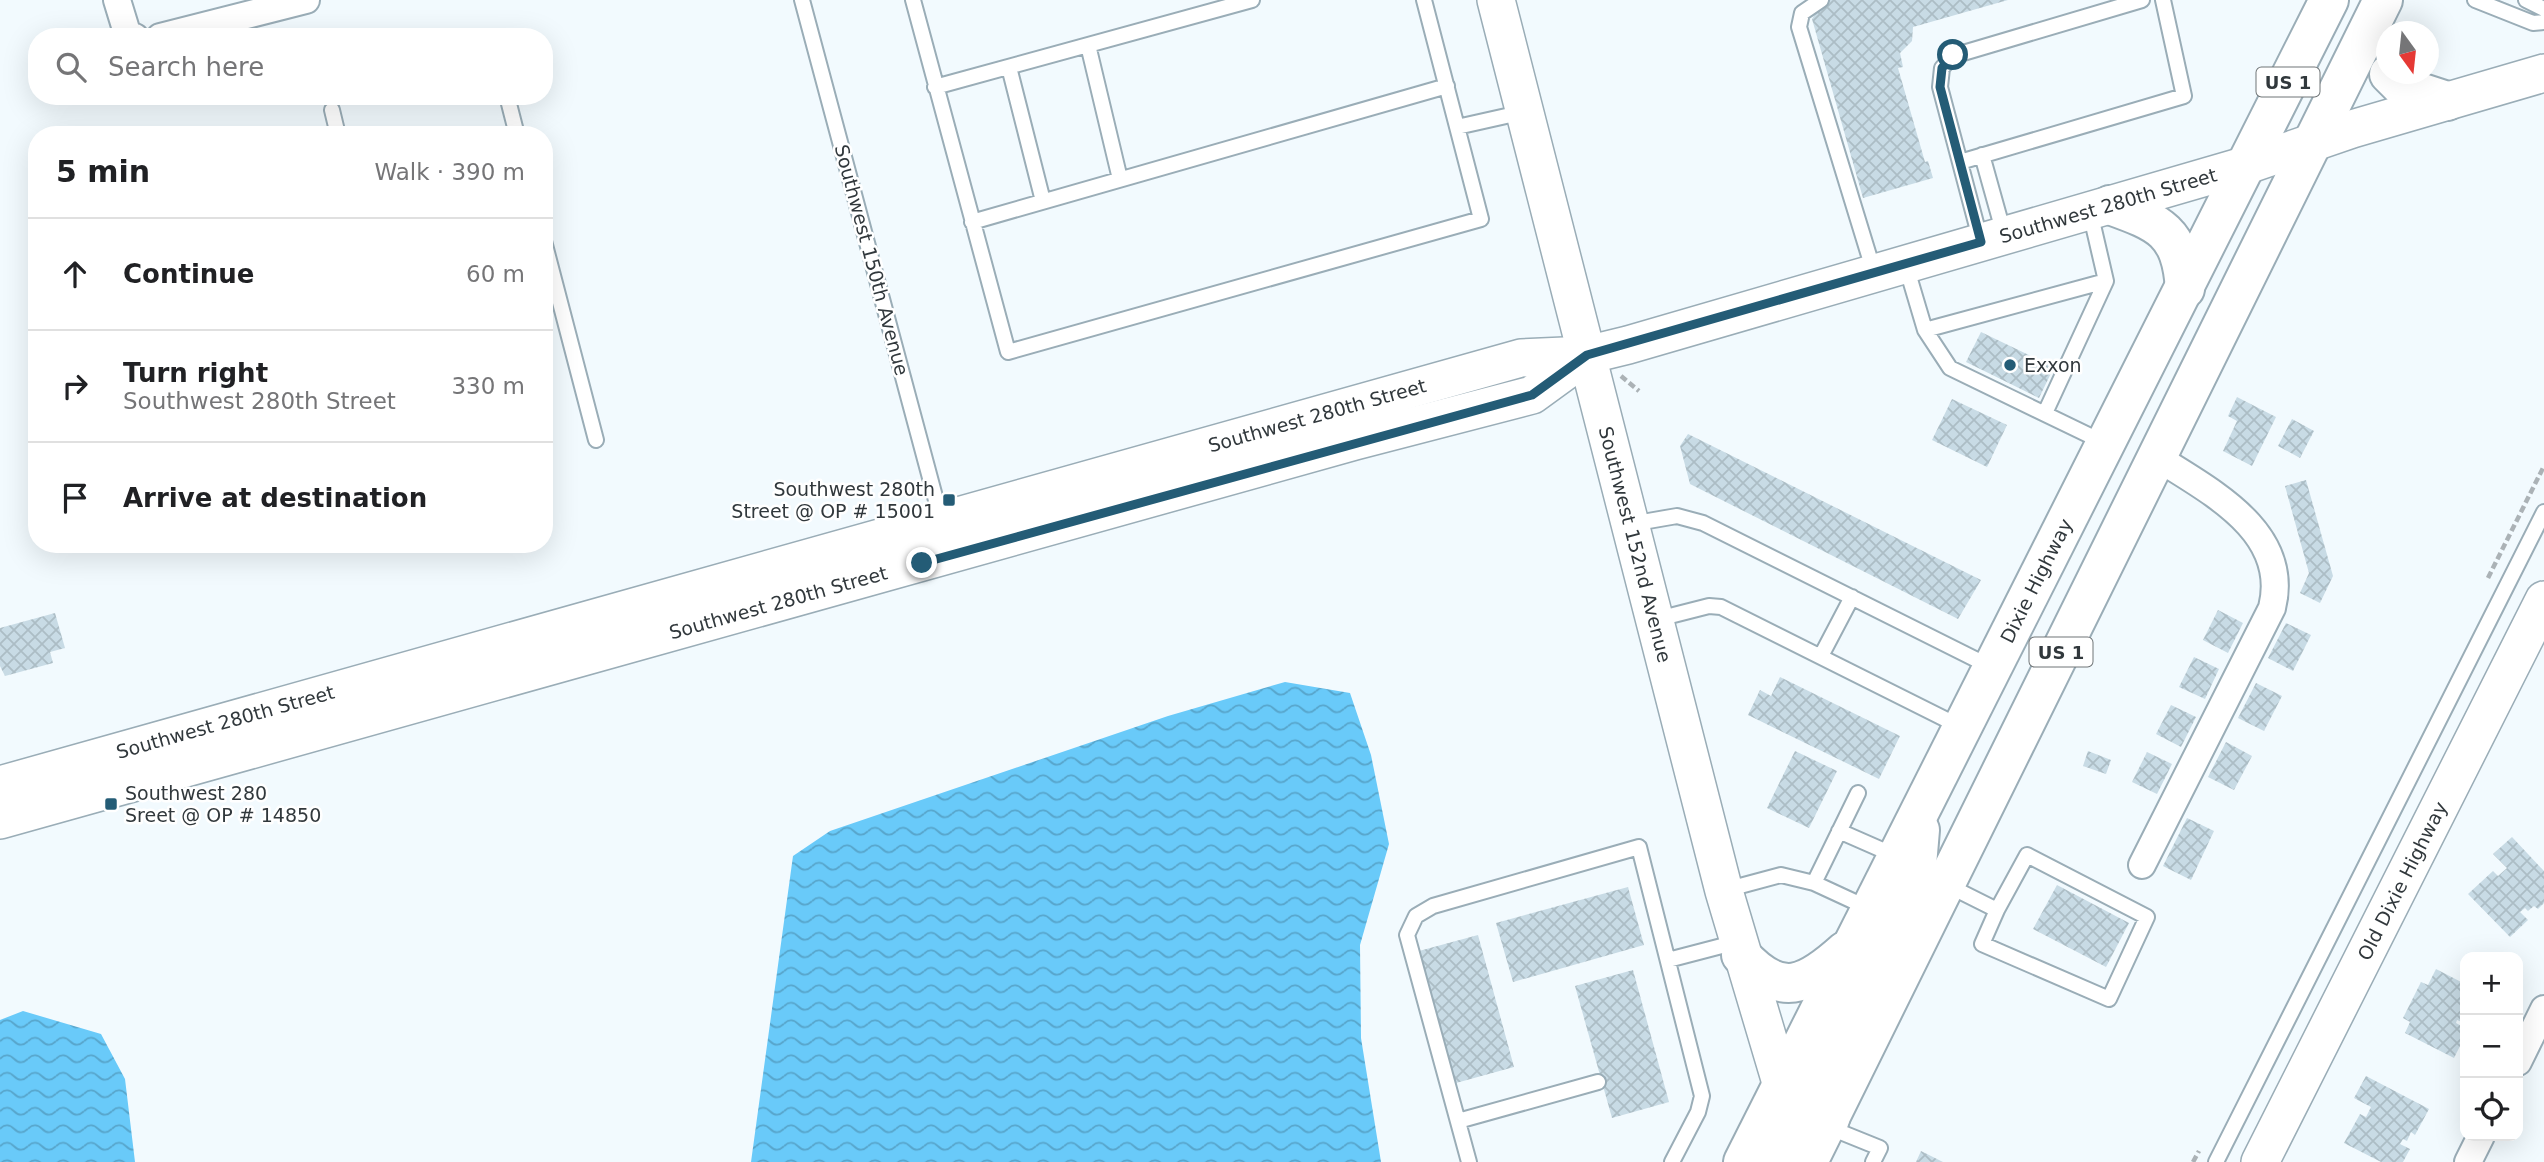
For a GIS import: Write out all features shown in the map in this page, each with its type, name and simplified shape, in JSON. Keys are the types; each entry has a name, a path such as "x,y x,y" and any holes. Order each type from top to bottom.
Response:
{"highway":[{"path":"2346,4 2376,47"},
{"path":"2313,142 2309,97 2317,71 2346,4"},
{"name":"Dixie Highway","path":"1743,1162 2247,165 2346,4"},
{"path":"2399,84 2447,101"},
{"name":"US 1","path":"1808,1162 2313,142"},
{"path":"2158,458 2145,436 2245,225 2247,165"},
{"path":"2099,208 2145,217 2165,230 2180,254 2185,289"},
{"path":"1828,1123 1818,1111 1813,1099 1818,1080 1887,943 1916,877 1921,807"},
{"path":"1739,948 1758,974 1774,982 1788,984 1817,976 1852,945"},
{"path":"1777,1162 1792,1132 1792,1117 1782,1086"}],"street":[{"path":"117,0 129,28"},
{"path":"196,28 306,0"},
{"name":"Southwest 152nd Avenue","path":"1496,0 1739,948 1782,1086"},
{"name":"Southwest 280th Street","path":"947,538 1155,461 1532,395 1587,355 2247,165 2313,142 2544,73"},
{"name":"Southwest 280th Street","path":"0,820 72,782 947,538 1165,496 1350,425"},
{"path":"2142,865 2272,608 2275,596 2272,566 2248,522 2214,494 2158,458"},
{"path":"1155,461 1165,496"},
{"name":"Old Dixie Highway","path":"2260,1162 2544,600"},
{"name":"Southwest 280th Street","path":"0,785 72,782"},
{"path":"2523,1052 2544,1009"},
{"path":"2468,1162 2478,1141"}],"lane":[{"name":"Southwest 150th Avenue","path":"802,0 947,538"},
{"path":"913,0 1008,352 1481,219 1424,0"},
{"path":"935,87 1252,0"},
{"path":"1821,0 1802,13 1800,27 1890,269 1925,330 1950,368 2106,443"},
{"path":"1993,239 1960,162 1940,87 1942,68 1953,55 2142,0"},
{"path":"1960,162 2184,96 2163,0"},
{"path":"2475,0 2533,23 2544,22"},
{"path":"2526,0 2544,9"},
{"path":"1088,45 1120,179"},
{"path":"1009,67 1043,201"},
{"path":"972,222 1447,86"},
{"path":"509,105 515,126"},
{"path":"332,110 336,126"},
{"path":"1457,127 1526,111"},
{"path":"1982,155 1993,239"},
{"path":"2045,413 2106,281 2099,208"},
{"path":"553,275 596,440"},
{"path":"1925,330 2106,281"},
{"path":"2216,1162 2544,512"},
{"path":"1629,524 1661,516 1691,518 1992,668"},
{"path":"1821,656 1852,597"},
{"path":"1654,620 1709,606 1721,607 1962,727"},
{"path":"1814,883 1858,793"},
{"path":"1839,831 1897,856"},
{"path":"1469,1162 1407,935 1416,916 1433,906 1639,847 1702,1096 1698,1112 1672,1162"},
{"path":"2027,855 2147,917 2109,999 1982,944 1997,910 2027,855"},
{"path":"1724,891 1782,875 1814,883 1871,909"},
{"path":"1946,885 1997,910"},
{"path":"1668,960 1739,948"},
{"path":"1458,1121 1598,1082"},
{"path":"1828,1123 1880,1148 1873,1162"}],"path":[{"path":"1618,373 1639,391"}],"water":[{"path":"1285,682 1350,693 1371,755 1389,844 1360,945 1361,1038 1381,1162 751,1162 793,856 830,831 1168,716"},
{"path":"23,1011 101,1034 125,1079 135,1162 0,1162 0,1020"}],"building":[{"path":"2008,0 1913,27 1912,41 1900,53 1903,67 1898,68 1925,162 1928,161 1933,178 1863,198 1812,19 1822,2"},
{"name":"Exxon","path":"1981,332 2054,367 2039,398 1966,362"},
{"path":"2237,397 2276,417 2252,466 2223,451 2237,421 2228,416"},
{"path":"1952,399 2007,425 1987,467 1932,440"},
{"path":"2292,419 2314,431 2300,458 2278,446"},
{"path":"1688,434 1981,580 1958,619 1690,484 1680,446"},
{"path":"2306,480 2333,576 2320,603 2300,593 2309,573 2285,486"},
{"path":"2218,610 2243,623 2228,653 2203,640"},
{"path":"55,613 65,648 50,652 53,663 5,676 0,666 0,628"},
{"path":"2286,623 2311,635 2293,671 2268,658"},
{"path":"2194,657 2219,669 2205,699 2179,687"},
{"path":"1780,677 1900,736 1879,779 1748,715 1760,690 1771,696"},
{"path":"2256,683 2282,696 2264,731 2238,718"},
{"path":"2171,705 2196,717 2181,747 2156,734"},
{"path":"2226,742 2252,756 2234,790 2208,777"},
{"path":"1795,751 1837,771 1809,828 1767,808"},
{"path":"2088,751 2111,760 2106,774 2083,766"},
{"path":"2147,752 2172,764 2157,794 2132,782"},
{"path":"2187,818 2214,831 2191,880 2163,866"},
{"path":"2512,837 2544,871 2544,903 2538,909 2534,906 2528,911 2525,908 2520,912 2528,920 2510,937 2468,894 2493,871 2498,876 2507,868 2493,854"},
{"path":"2057,885 2129,923 2106,967 2033,929"},
{"path":"1628,887 1644,945 1513,982 1496,923"},
{"path":"1478,935 1514,1067 1456,1083 1419,951"},
{"path":"2436,969 2460,981 2460,1021 2457,1020 2456,1023 2460,1025 2460,1046 2454,1058 2405,1033 2410,1022 2403,1018 2421,982 2428,985"},
{"path":"1633,970 1669,1102 1612,1118 1575,986"},
{"path":"2366,1076 2429,1109 2415,1135 2411,1132 2407,1141 2403,1139 2400,1144 2410,1149 2403,1162 2381,1162 2344,1143 2360,1114 2366,1117 2371,1107 2354,1098"},
{"path":"1921,1151 1943,1162 1916,1162"}],"place":[{"name":"Exxon","path":"2010,365"},
{"name":"Southwest 280th Street @ OP # 15001","path":"949,500"},
{"name":"Southwest 280 Sreet @ OP # 14850","path":"111,804"}],"route":[{"path":"922,563 1355,441 1532,395 1587,355 1981,242 1940,87 1942,68 1953,55"}]}
